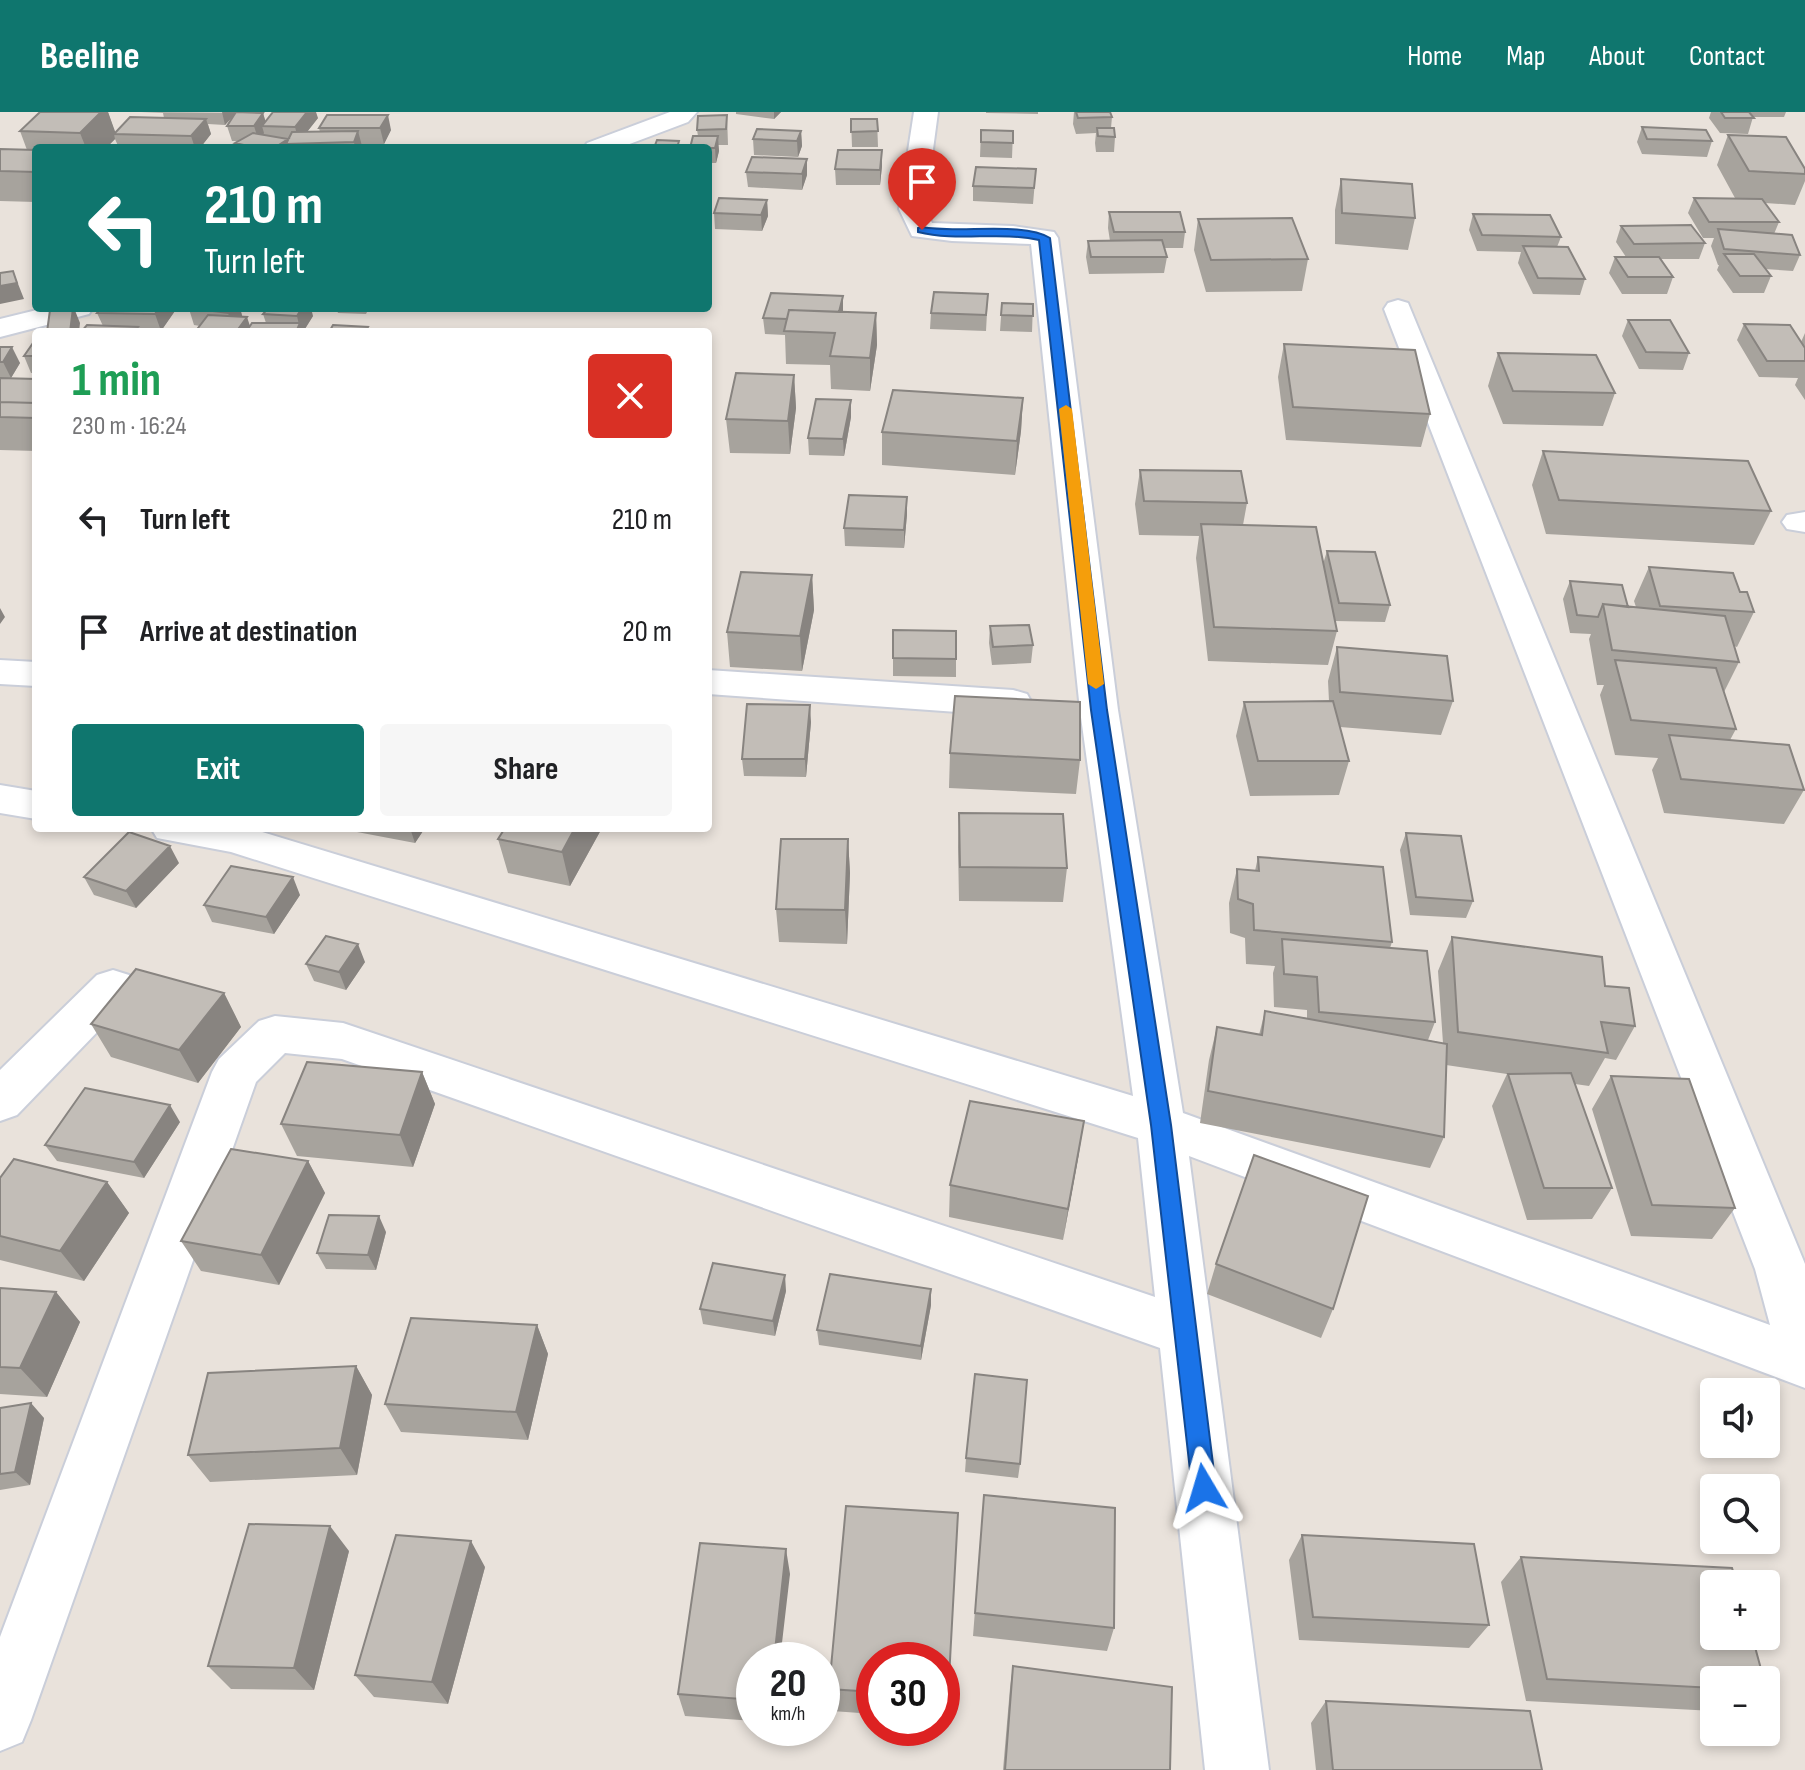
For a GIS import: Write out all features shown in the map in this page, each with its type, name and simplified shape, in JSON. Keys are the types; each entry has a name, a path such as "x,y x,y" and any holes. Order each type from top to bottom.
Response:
{"street":[{"path":"607,144 685,112"},
{"path":"926,112 912,209 922,230 945,235 1024,233 1044,238 1073,708 1161,1125 1237,1770"},
{"path":"1398,309 1781,1269 1805,1354"},
{"path":"0,328 63,312"},
{"path":"0,672 32,674"},
{"path":"712,682 1073,708"},
{"path":"0,799 32,804"},
{"path":"196,832 233,838 1161,1125 1805,1363"},
{"path":"9,1081 113,987"},
{"path":"0,1720 236,1072 275,1034 343,1041 1185,1332"}],"building":[{"path":"40,112 101,112 80,133 20,131"},
{"path":"236,112 263,113 254,126 227,126"},
{"path":"273,112 307,112 295,127 262,126"},
{"path":"1076,112 1110,112 1112,117 1078,118"},
{"path":"1721,112 1749,112 1754,118 1725,118"},
{"path":"327,115 388,115 380,128 319,128"},
{"path":"727,115 726,129 697,130 698,116"},
{"path":"130,117 206,119 191,136 114,134"},
{"path":"851,119 877,119 878,131 851,132"},
{"path":"1642,127 1706,130 1712,141 1647,139"},
{"path":"1097,128 1114,128 1115,137 1098,136"},
{"path":"757,129 801,131 797,141 753,139"},
{"path":"981,130 1013,131 1013,143 981,142"},
{"path":"358,131 354,142 286,144 292,132"},
{"path":"253,133 288,139 280,144 235,143"},
{"path":"1728,135 1786,137 1805,174 1749,171"},
{"path":"693,136 718,136 715,148 712,144 691,144"},
{"path":"657,140 679,141 678,144 656,144"},
{"path":"0,149 32,150 32,172 0,171"},
{"path":"838,150 882,150 880,170 835,169"},
{"path":"752,157 807,159 802,174 746,172"},
{"path":"976,167 1036,169 1034,188 973,186"},
{"path":"1341,179 1412,184 1415,218 1342,213"},
{"path":"719,198 767,200 761,215 714,213"},
{"path":"1694,198 1762,199 1779,222 1709,222"},
{"path":"1109,212 1180,212 1185,232 1114,232"},
{"path":"1473,214 1550,215 1561,237 1482,235"},
{"path":"1292,218 1308,259 1211,260 1198,219"},
{"path":"1691,225 1705,243 1634,244 1621,226"},
{"path":"1718,229 1792,235 1800,255 1724,249"},
{"path":"1162,240 1167,257 1091,257 1088,241"},
{"path":"1523,246 1568,247 1585,279 1538,278"},
{"path":"1724,254 1754,254 1771,276 1740,276"},
{"path":"1615,257 1659,257 1673,277 1628,277"},
{"path":"13,271 17,283 0,286 0,273"},
{"path":"934,292 988,294 986,315 931,313"},
{"path":"771,293 843,296 839,312 789,310 787,319 763,318"},
{"path":"1002,303 1033,304 1033,316 1001,315"},
{"path":"789,310 876,313 870,358 830,356 835,333 784,331"},
{"path":"50,312 72,312 70,328 48,328"},
{"path":"98,312 156,312 155,314"},
{"path":"265,312 300,312 297,316 263,314"},
{"path":"208,315 247,317 239,328 198,328"},
{"path":"1628,320 1670,320 1689,353 1646,352"},
{"path":"252,323 300,323 298,328 249,328"},
{"path":"1744,324 1790,325 1805,348 1805,361 1767,361"},
{"path":"87,325 138,327 137,328 84,328"},
{"path":"333,325 368,327 367,328 331,328"},
{"path":"32,344 32,356 24,356"},
{"path":"1284,344 1415,350 1430,414 1293,407"},
{"path":"0,347 12,347 3,362 0,362"},
{"path":"1498,353 1596,355 1615,393 1513,391"},
{"path":"736,373 794,375 788,421 726,419"},
{"path":"0,378 32,379 32,403 0,402"},
{"path":"893,390 1023,398 1017,441 882,432"},
{"path":"816,399 851,400 843,439 808,438"},
{"path":"0,402 32,403 32,418 0,417"},
{"path":"1543,451 1748,461 1771,511 1559,500"},
{"path":"1140,470 1241,471 1247,503 1144,501"},
{"path":"849,495 907,497 904,530 844,528"},
{"path":"1201,524 1316,527 1337,631 1214,627"},
{"path":"1327,551 1375,552 1390,605 1339,603"},
{"path":"1649,567 1733,573 1740,592 1747,592 1754,612 1660,606"},
{"path":"741,572 812,575 800,636 727,632"},
{"path":"1570,581 1622,585 1628,607 1603,604 1598,617 1577,615"},
{"path":"1603,604 1725,616 1739,662 1612,650"},
{"path":"1029,625 1033,645 993,647 990,626"},
{"path":"893,630 956,631 956,659 893,658"},
{"path":"1337,647 1447,656 1453,701 1340,692"},
{"path":"1615,660 1716,668 1736,729 1631,720"},
{"path":"955,696 1080,702 1080,760 950,753"},
{"path":"1333,701 1349,761 1258,761 1244,702"},
{"path":"747,704 810,705 805,759 742,759"},
{"path":"1669,735 1789,745 1804,790 1681,779"},
{"path":"959,813 1063,814 1067,868 960,867"},
{"path":"129,832 170,846 126,891 84,877"},
{"path":"502,832 573,832 562,852 498,839"},
{"path":"1406,833 1461,836 1473,901 1416,897"},
{"path":"781,839 848,839 845,910 776,909"},
{"path":"1258,857 1383,867 1392,942 1254,930 1253,904 1238,899 1237,869 1259,871"},
{"path":"231,866 293,877 266,917 204,905"},
{"path":"326,936 358,944 339,972 306,964"},
{"path":"1452,937 1602,957 1605,986 1629,988 1635,1026 1601,1022 1608,1053 1458,1032"},
{"path":"1282,939 1427,951 1435,1022 1319,1012 1317,977 1284,974"},
{"path":"136,969 224,993 179,1050 91,1024"},
{"path":"1265,1011 1447,1044 1444,1137 1208,1091 1217,1027 1262,1035"},
{"path":"307,1062 422,1072 400,1135 281,1124"},
{"path":"1571,1073 1612,1188 1544,1188 1508,1074"},
{"path":"1611,1076 1689,1079 1735,1208 1652,1205"},
{"path":"85,1088 170,1105 134,1162 45,1145"},
{"path":"970,1101 1084,1121 1068,1209 950,1185"},
{"path":"231,1149 308,1161 261,1255 181,1241"},
{"path":"1254,1155 1368,1196 1333,1309 1216,1264"},
{"path":"14,1159 107,1182 60,1251 0,1236 0,1178"},
{"path":"329,1215 379,1216 368,1255 317,1253"},
{"path":"713,1263 785,1275 773,1321 700,1309"},
{"path":"830,1274 931,1289 921,1346 817,1330"},
{"path":"0,1288 56,1292 20,1368 0,1367"},
{"path":"411,1318 537,1325 516,1412 385,1404"},
{"path":"356,1366 340,1448 188,1455 208,1373"},
{"path":"975,1374 1027,1380 1020,1464 966,1458"},
{"path":"31,1403 15,1472 0,1474 0,1408"},
{"path":"984,1495 1115,1508 1114,1628 975,1613"},
{"path":"846,1506 958,1513 951,1642 856,1642 856,1691 840,1690 840,1642 833,1642"},
{"path":"249,1524 330,1526 294,1668 208,1666"},
{"path":"396,1535 471,1541 432,1682 355,1675"},
{"path":"1302,1535 1474,1544 1489,1625 1313,1617"},
{"path":"700,1543 786,1549 776,1642 736,1642 736,1699 678,1694"},
{"path":"1521,1557 1732,1568 1700,1570 1700,1650 1756,1650 1760,1666 1700,1666 1700,1687 1547,1679"},
{"path":"1013,1666 1172,1687 1170,1770 1005,1770"},
{"path":"1326,1701 1530,1711 1542,1770 1333,1770"}],"slow traffic":[{"path":"1066,409 1096,684"}],"route":[{"path":"922,230 945,235 1024,233 1044,238 1054,303 1099,710 1161,1125 1204,1488"}]}
